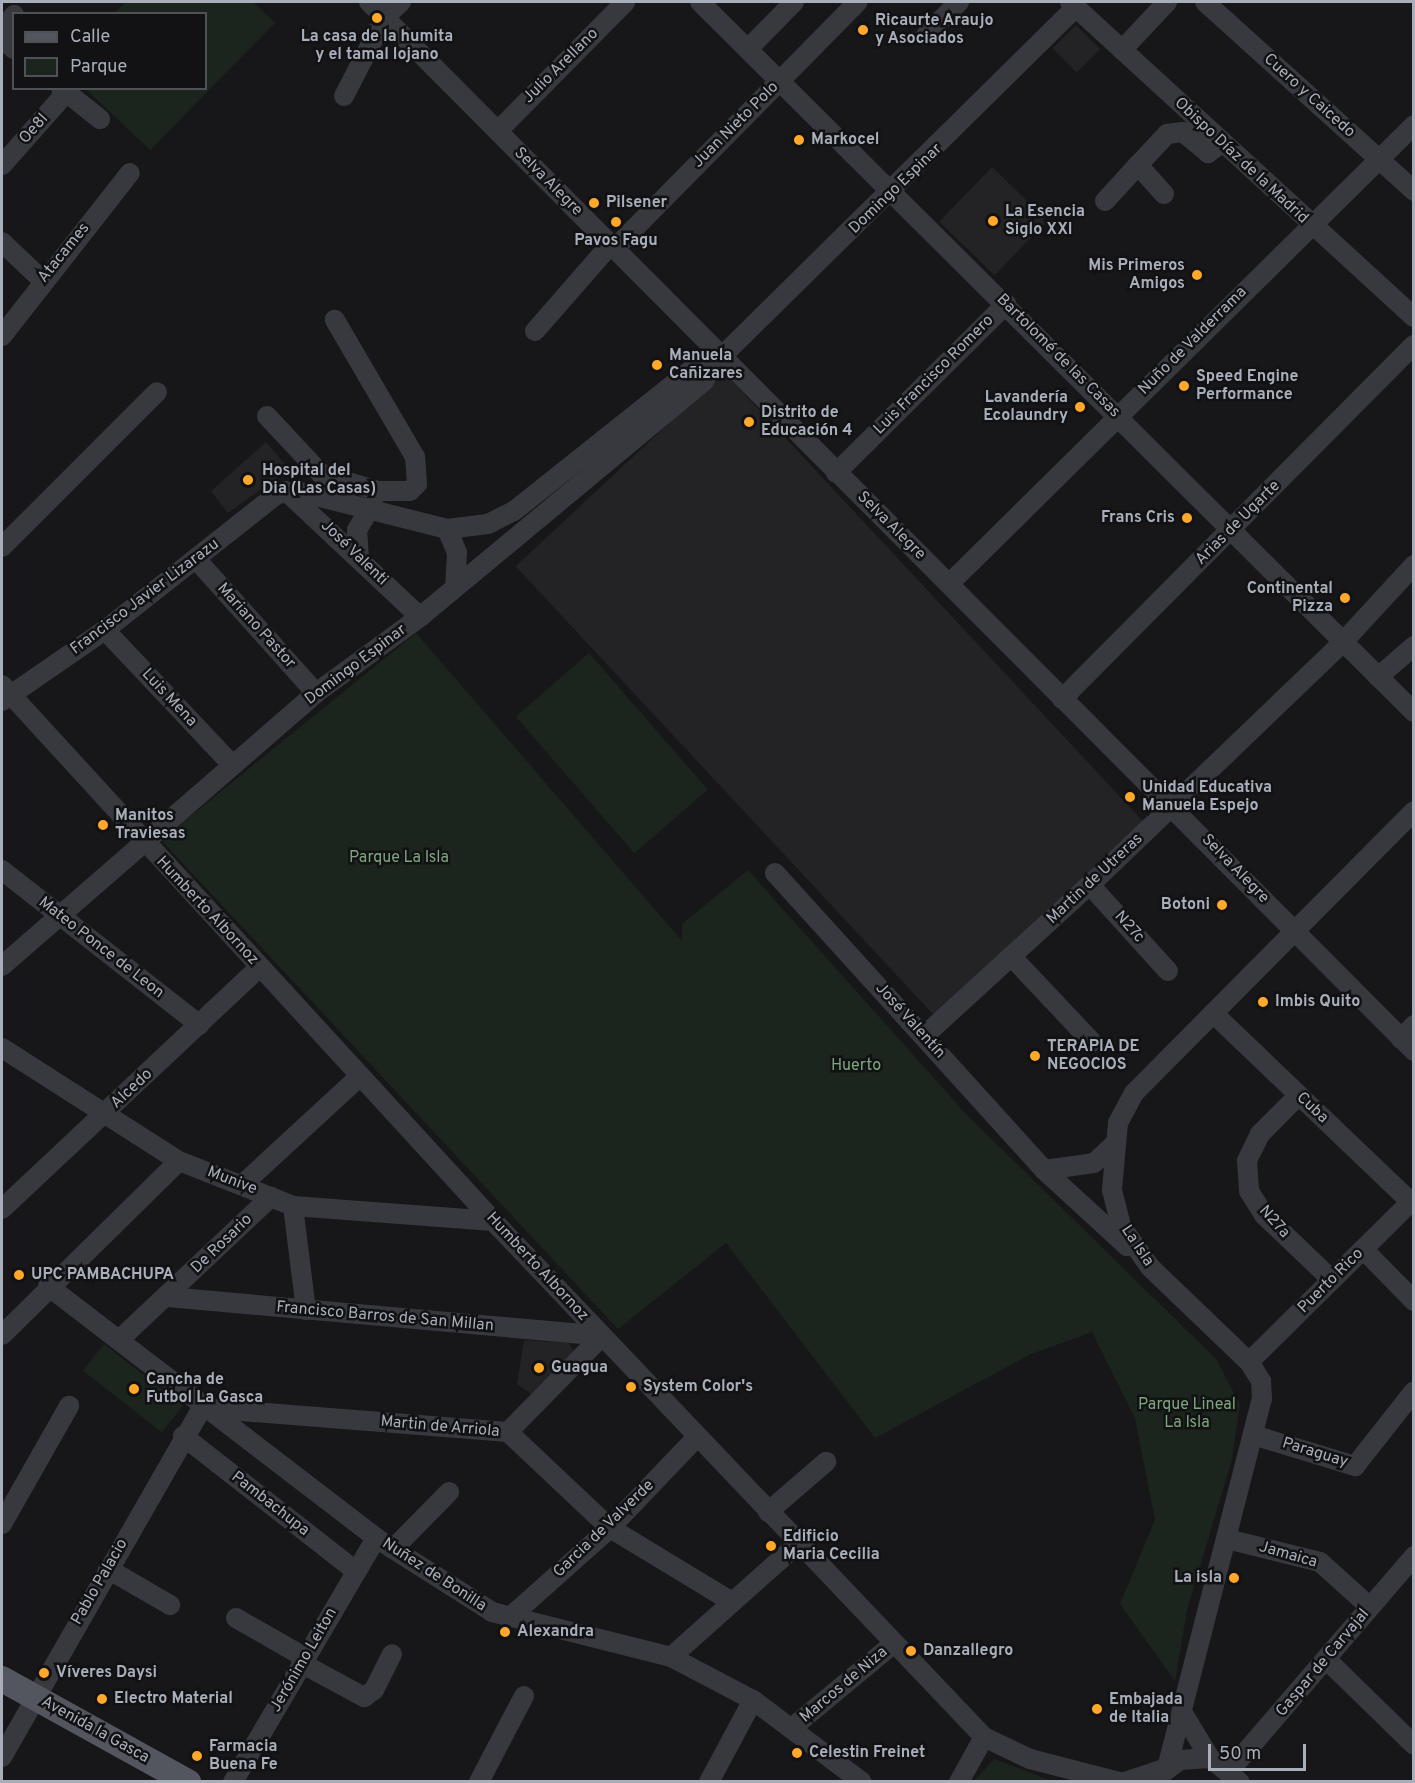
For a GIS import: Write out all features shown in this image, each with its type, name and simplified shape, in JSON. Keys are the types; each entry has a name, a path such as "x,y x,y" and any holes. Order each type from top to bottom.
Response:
{"main road":[{"name":"Avenida la Gasca","path":"2,1679 32,1703 128,1756 188,1782"},
{"name":"Avenida la Gasca","path":"2,1694 32,1703"},
{"name":"Avenida la Gasca","path":"128,1756 162,1782"}],"street":[{"name":"Selva Alegre","path":"369,2 612,247 715,362 836,473 1062,699 1173,806 1297,933 1409,1038"},
{"path":"344,96 385,17 401,2"},
{"name":"Julio Arellano","path":"498,131 625,2"},
{"name":"Bartolomé de las Casas","path":"700,2 1006,304 1413,712"},
{"path":"748,49 794,2"},
{"name":"Juan Nieto Polo","path":"535,331 612,247 858,2"},
{"path":"926,35 959,2"},
{"path":"1122,50 1167,2"},
{"name":"Cuero y Caicedo","path":"1205,2 1413,191"},
{"name":"Obispo Díaz de la Madrid","path":"1073,4 1309,225 1413,317"},
{"name":"Domingo Espinar","path":"2,966 57,914 316,693 420,617 454,586 704,381 715,362 893,192 1073,4"},
{"path":"2,32 12,17"},
{"path":"63,91 100,119"},
{"name":"Oe8l","path":"2,165 63,91"},
{"name":"Nuño de Valderrama","path":"949,584 1309,225 1413,125"},
{"path":"1105,201 1174,131 1208,153 1222,143"},
{"path":"1138,165 1164,194"},
{"name":"Atacames","path":"2,336 42,280 130,173"},
{"path":"2,242 42,280"},
{"name":"Luis Francisco Romero","path":"836,473 1006,304"},
{"path":"267,416 316,471 378,491 410,491 419,476 415,457 335,320"},
{"name":"Arias de Ugarte","path":"1062,699 1413,345"},
{"name":"Domingo Espinar","path":"286,491 447,529 488,524 514,511 694,367 715,362"},
{"path":"2,547 157,392"},
{"name":"José Valenti","path":"286,491 420,617"},
{"name":"Francisco Javier Lizarazu","path":"4,693 105,630 286,491"},
{"path":"358,558 355,536 370,512 378,491"},
{"path":"447,529 457,552 454,586"},
{"name":"Mariano Pastor","path":"196,559 316,693"},
{"name":"Martin de Utreras","path":"924,1036 1173,806 1343,642 1413,565"},
{"name":"Luis Mena","path":"105,630 232,765"},
{"path":"1378,677 1413,646"},
{"name":"Humberto Albornoz","path":"4,693 494,1221 798,1544 984,1737 1029,1760 1119,1782"},
{"name":"La Isla","path":"1162,1775 1182,1712 1253,1436 1262,1399 1261,1381 1249,1362 1150,1267 1121,1226 1112,1190 1112,1146 1134,1093 1297,933 1413,811"},
{"name":"Mateo Ponce de Leon","path":"2,870 200,1025"},
{"name":"José Valentín","path":"775,873 1044,1170 1150,1267"},
{"name":"N27c","path":"1090,885 1168,970"},
{"path":"1011,956 1092,1042"},
{"name":"Alcedo","path":"2,1209 260,967"},
{"name":"Cuba","path":"1213,1013 1298,1096 1412,1200"},
{"name":"Munive","path":"2,1048 103,1116 179,1161 293,1206 494,1221"},
{"path":"242,1185 360,1076"},
{"name":"N27a","path":"1298,1096 1260,1134 1247,1161 1249,1191 1264,1215 1332,1280"},
{"path":"1044,1170 1094,1163 1112,1146"},
{"path":"2,1335 48,1286 179,1161"},
{"name":"De Rosario","path":"119,1340 168,1297 271,1197"},
{"name":"Puerto Rico","path":"1249,1362 1412,1200"},
{"path":"293,1206 306,1310"},
{"path":"1363,1249 1413,1301"},
{"name":"Nuñez de Bonilla","path":"48,1286 202,1408 393,1549 509,1618 671,1657 753,1700 794,1727 862,1782"},
{"name":"Francisco Barros de San Millan","path":"168,1297 602,1336"},
{"path":"507,1432 602,1336"},
{"name":"Paraguay","path":"1253,1436 1355,1466 1413,1391"},
{"path":"2,1524 69,1406"},
{"name":"Martin de Arriola","path":"202,1408 507,1432 610,1528 729,1600"},
{"name":"Pablo Palacio","path":"2,1757 183,1436 202,1408"},
{"name":"Pambachupa","path":"183,1436 356,1571"},
{"name":"Garcia de Valverde","path":"509,1618 610,1528 697,1437"},
{"path":"768,1512 826,1462"},
{"path":"393,1549 449,1492"},
{"name":"Jerónimo Leiton","path":"233,1782 302,1660 376,1538"},
{"name":"Jamaica","path":"1227,1539 1320,1562 1370,1607"},
{"path":"671,1657 729,1600 798,1544"},
{"name":"Gaspar de Carvajal","path":"1210,1758 1238,1778 1327,1660 1413,1556"},
{"path":"108,1569 170,1605"},
{"path":"236,1618 364,1697 374,1690 392,1654"},
{"name":"Marcos de Niza","path":"794,1727 894,1643"},
{"path":"1327,1660 1413,1745"},
{"path":"479,1782 524,1696"},
{"path":"709,1782 753,1700"},
{"path":"1125,1782 1162,1775 1180,1760 1210,1758 1182,1712"},
{"path":"959,1782 984,1737"}],"shaded area":[{"path":"1076,25 1100,49 1077,72 1053,48"},
{"name":"La Esencia Siglo XXI","path":"992,167 1047,220 995,275 939,222"},
{"path":"724,372 1143,822 935,1016 516,566"},
{"name":"Hospital del Dia (Las Casas)","path":"266,442 289,469 228,513 211,491"},
{"name":"Guagua","path":"524,1340 569,1343 574,1352 531,1394 517,1384"}],"green space":[{"path":"126,2 253,2 275,23 150,150 87,90 207,90 207,12 115,12"},
{"name":"Parque La Isla","path":"416,633 682,941 682,924 748,870 966,1114 1217,1360 1240,1405 1232,1459 1187,1610 1175,1681 1120,1604 1155,1520 1135,1418 1092,1332 1031,1354 875,1438 726,1243 618,1329 161,840"},
{"path":"589,653 708,790 635,853 516,717"},
{"name":"Cancha de Futbol La Gasca","path":"104,1344 183,1406 162,1432 83,1371"},
{"path":"994,1759 1052,1781 973,1782"}],"place":[{"name":"La casa de la humita y el tamal lojano","path":"377,18"},
{"name":"Ricaurte Araujo y Asociados","path":"863,30"},
{"name":"Markocel","path":"799,140"},
{"name":"Pilsener","path":"594,203"},
{"name":"La Esencia Siglo XXI","path":"993,221"},
{"name":"Pavos Fagu","path":"616,222"},
{"name":"Mis Primeros Amigos","path":"1197,275"},
{"name":"Manuela Cañizares","path":"657,365"},
{"name":"Speed Engine Performance","path":"1184,386"},
{"name":"Lavandería Ecolaundry","path":"1080,407"},
{"name":"Distrito de Educación 4","path":"749,422"},
{"name":"Hospital del Dia (Las Casas)","path":"248,480"},
{"name":"Frans Cris","path":"1187,518"},
{"name":"Continental Pizza","path":"1345,598"},
{"name":"Unidad Educativa Manuela Espejo","path":"1130,797"},
{"name":"Manitos Traviesas","path":"103,825"},
{"name":"Botoni","path":"1222,905"},
{"name":"Imbis Quito","path":"1263,1002"},
{"name":"TERAPIA DE NEGOCIOS","path":"1035,1056"},
{"name":"UPC PAMBACHUPA","path":"19,1275"},
{"name":"Guagua","path":"539,1368"},
{"name":"System Color's","path":"631,1387"},
{"name":"Cancha de Futbol La Gasca","path":"134,1389"},
{"name":"Edificio Maria Cecilia","path":"771,1546"},
{"name":"La isla","path":"1234,1578"},
{"name":"Alexandra","path":"505,1632"},
{"name":"Danzallegro","path":"911,1651"},
{"name":"Víveres Daysi","path":"44,1673"},
{"name":"Electro Material","path":"102,1699"},
{"name":"Embajada de Italia","path":"1097,1709"},
{"name":"Celestin Freinet","path":"797,1753"},
{"name":"Farmacia Buena Fe","path":"197,1756"}],"park label":[{"name":"Huerto","path":"856,1066"},
{"name":"Parque Lineal La Isla","path":"1187,1414"}]}
